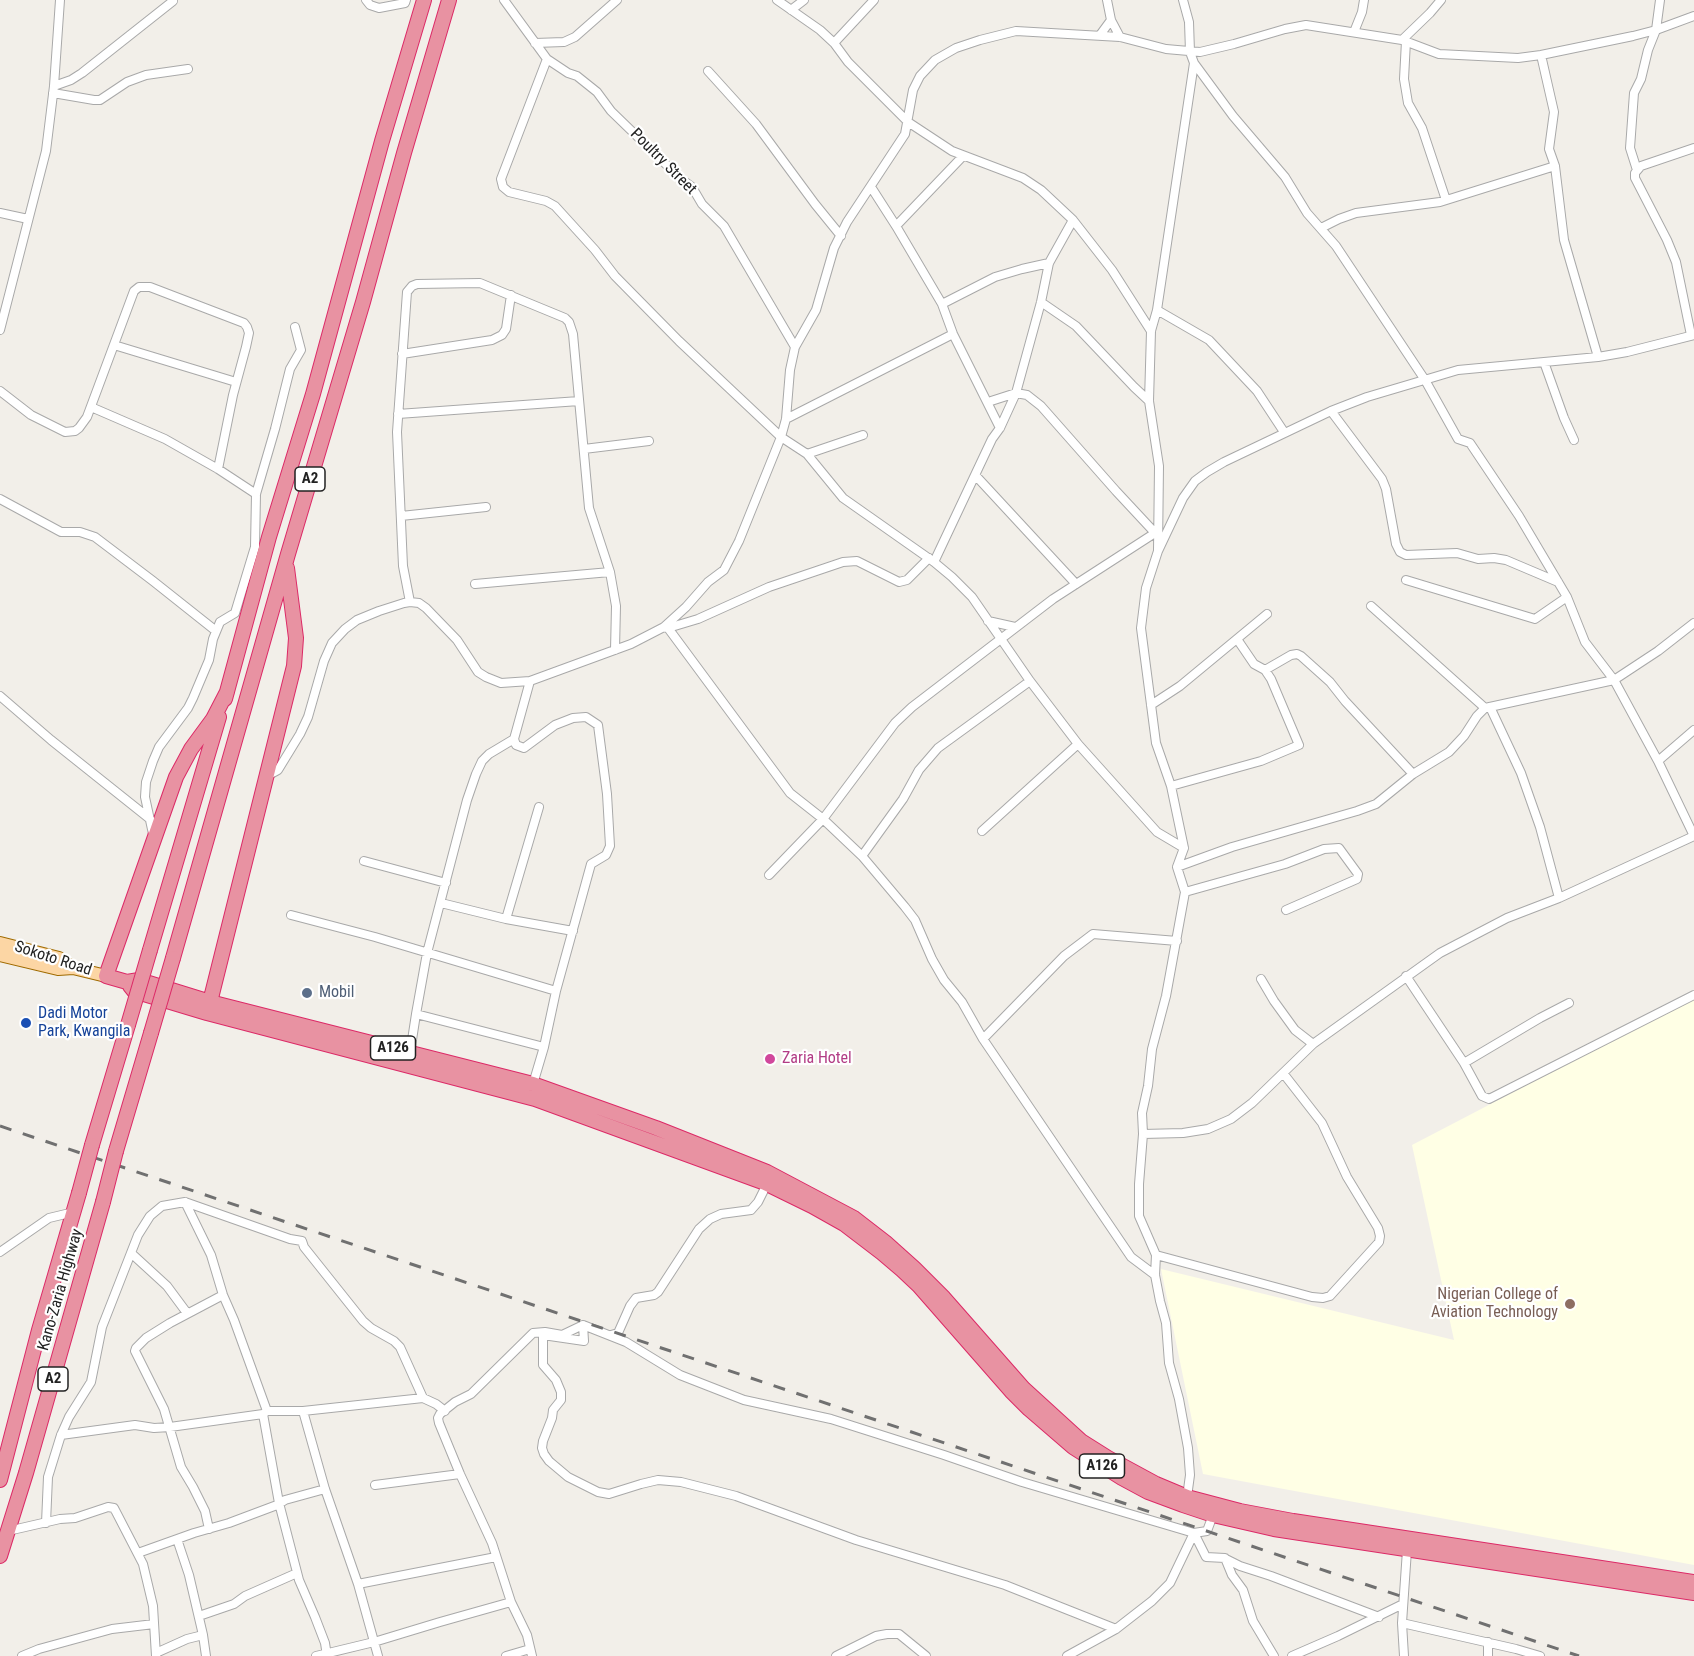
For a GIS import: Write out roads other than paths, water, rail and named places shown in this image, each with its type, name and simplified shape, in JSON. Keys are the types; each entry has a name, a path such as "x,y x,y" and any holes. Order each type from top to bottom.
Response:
{"highway":[{"name":"A2","path":"194,802 269,537 313,394 382,141 424,0"},
{"name":"A2","path":"215,808 449,0"},
{"path":"210,1002 294,666 295,621 287,573 288,554"},
{"path":"106,976 176,777 191,749 217,713 227,692"},
{"path":"194,802 215,808"},
{"name":"Kano-Zaria Highway","path":"0,1480 39,1330 194,802"},
{"name":"Kano-Zaria Highway","path":"0,1556 215,808"},
{"name":"A126","path":"106,976 127,982 139,980 210,1002 533,1084 656,1128 767,1172 854,1218 885,1242 944,1298 1024,1389 1081,1441 1146,1479 1187,1497 1240,1511 1293,1521 1694,1582"},
{"name":"A126","path":"127,982 134,991 207,1013 535,1099 767,1184 812,1206 844,1224 882,1252 919,1286 1017,1397 1073,1447 1099,1465 1148,1492 1213,1515 1274,1529 1694,1593"}],"main road":[{"name":"Sokoto Road","path":"0,943 59,958 73,968 106,976"},
{"path":"0,955 58,969 73,968"}],"street":[{"path":"0,330 46,151 54,90 60,0"},
{"path":"366,0 370,5 379,8 405,3 406,0"},
{"name":"Poultry Street","path":"504,0 547,59 568,73 577,76 597,92 611,111 692,187 702,204 724,226 795,347"},
{"path":"535,43 564,42 575,37 617,0"},
{"path":"777,0 820,30 834,43 848,62 908,122 952,151 1023,178 1041,190 1073,220 1121,282 1151,332"},
{"path":"791,10 804,0"},
{"path":"834,43 874,0"},
{"path":"1107,0 1110,20 1120,37"},
{"path":"1143,1134 1183,1133 1208,1129 1231,1119 1252,1103 1313,1044 1440,952 1507,918 1559,898 1694,836 1658,760 1614,680 1585,642 1567,597 1538,546 1484,462 1470,443 1458,439 1425,380 1348,264 1307,213 1285,177 1233,116 1194,63 1190,52 1189,22 1183,0"},
{"path":"1354,32 1364,0"},
{"path":"1441,0 1404,41 1404,79 1408,103 1422,128 1446,200"},
{"path":"1187,1497 1190,1475 1188,1448 1179,1399 1169,1363 1166,1323 1155,1275 1156,1255 1139,1216 1142,1113 1152,1049 1166,996 1185,892 1177,867 1184,848 1171,786 1156,743 1141,628 1146,588 1158,551 1183,498 1195,481 1224,462 1284,432 1366,397 1458,370 1598,357 1692,335 1676,262 1635,178 1636,170 1629,148 1634,93 1641,79 1656,30 1660,0"},
{"path":"54,90 82,73 173,1"},
{"path":"666,628 708,582 723,570 739,540 781,437 786,419 790,369 795,347 816,310 829,263 848,222 905,134 913,90 920,76 935,60 956,48 1016,31 1120,37 1166,49 1190,52 1211,50 1297,26 1354,32 1404,41 1439,54 1518,58 1633,36 1694,16"},
{"path":"1100,36 1110,20"},
{"path":"1541,55 1554,112 1549,149 1555,166 1564,240 1598,357"},
{"path":"547,59 501,179 503,187 509,192 546,201 555,206 615,276 781,437 807,454 843,498 932,560 952,577 972,597 1030,681 1078,744 1156,832 1184,848"},
{"path":"1158,551 1156,535 1159,466 1149,401 1151,332 1157,310 1194,63"},
{"path":"54,90 100,100 127,82 146,75 188,69"},
{"path":"708,71 764,134 841,236"},
{"path":"1636,170 1641,166 1694,148"},
{"path":"896,226 963,156"},
{"path":"1321,228 1356,213 1446,200 1555,166"},
{"path":"871,187 942,304 953,334 1000,428"},
{"path":"0,213 28,219"},
{"path":"266,776 278,770 300,734 308,717 324,661 332,643 357,620 379,611 410,602 419,603 457,640 478,672 501,683 530,681 632,644 666,628 698,619 769,586 843,562 857,561 899,582 907,580 932,560 976,476 992,439 1000,428 1016,393 1041,302 1049,263 1073,220"},
{"path":"942,304 995,277 1049,263"},
{"path":"410,602 403,566 397,432 407,292 417,284 471,282 490,285 565,318 569,322 573,334 589,508 610,572 616,606 615,650"},
{"path":"0,391 31,415 65,432 75,431 87,417 134,291 139,287 150,287 244,323 249,333 218,469"},
{"path":"402,354 492,340 502,335 506,329 510,295"},
{"path":"1041,302 1076,326 1149,401"},
{"path":"1157,310 1209,340 1257,391 1284,432"},
{"path":"154,838 145,797 146,782 159,747 193,698 209,660 220,622 235,613 255,547 256,494 290,369 301,350 295,327"},
{"path":"786,419 953,334"},
{"path":"114,345 236,382"},
{"path":"1544,362 1574,440"},
{"path":"988,402 1016,393 1027,395 1041,405 1156,535"},
{"path":"398,414 579,401"},
{"path":"91,407 165,439 256,494"},
{"path":"1331,411 1382,479 1386,489 1396,544 1400,552 1406,555 1457,553 1478,559 1506,560 1558,582"},
{"path":"807,454 863,435"},
{"path":"584,449 649,441"},
{"path":"976,476 1076,584"},
{"path":"0,499 60,532 80,532 95,537 216,631"},
{"path":"401,516 486,507"},
{"path":"769,875 823,819 895,723 912,707 1053,599 1156,535"},
{"path":"475,584 610,572"},
{"path":"1406,580 1535,619 1567,597"},
{"path":"1371,606 1488,707 1521,773 1540,827 1559,898"},
{"path":"1151,705 1180,686 1267,614"},
{"path":"988,621 1015,627"},
{"path":"1177,867 1376,804 1413,774 1449,752 1464,736 1477,716 1488,707 1614,680 1694,623"},
{"path":"666,628 790,793 823,819 862,856 915,920 932,959 944,980 962,1002 983,1039 1131,1257 1155,1275"},
{"path":"1171,786 1261,761 1299,745 1272,679 1265,670 1254,664 1238,639"},
{"path":"1265,670 1297,654 1330,682 1413,774"},
{"path":"530,681 514,739 516,745 524,748 555,725 573,718 586,717 598,725 607,794 610,846 606,855 591,864 533,1084"},
{"path":"862,856 903,799 919,770 938,748 1030,681"},
{"path":"0,696 150,819"},
{"path":"1658,760 1694,730"},
{"path":"410,1053 428,953 467,800 482,761 489,754 514,739"},
{"path":"982,831 1078,744"},
{"path":"506,919 539,807"},
{"path":"1185,892 1285,864 1324,849 1339,848 1358,874 1357,879 1286,910"},
{"path":"364,861 446,884"},
{"path":"441,903 506,919 573,931"},
{"path":"291,915 375,937 556,991"},
{"path":"983,1039 1064,956 1093,934 1177,942"},
{"path":"1406,976 1464,1063 1482,1096 1488,1099 1694,995"},
{"path":"1261,979 1296,1030 1313,1044"},
{"path":"1464,1063 1569,1003"},
{"path":"416,1014 544,1047"},
{"path":"1156,1255 1323,1298 1330,1296 1380,1242 1378,1228 1347,1177 1322,1123 1283,1073"},
{"path":"611,1335 618,1333 636,1298 654,1295 658,1292 699,1229 721,1214 751,1210 767,1184"},
{"path":"46,1523 48,1477 60,1435 91,1382 102,1328 138,1235 155,1211 162,1206 185,1202 290,1239 302,1241 304,1247 363,1321 400,1347 423,1398"},
{"path":"185,1202 208,1249 265,1413 279,1503 297,1573 327,1654"},
{"path":"0,1252 50,1218 74,1212"},
{"path":"131,1253 167,1286 187,1313"},
{"path":"209,1529 205,1511 181,1467 164,1409 135,1351 146,1338 187,1313 223,1295"},
{"path":"583,1325 584,1341 543,1335 543,1365 556,1380 561,1392 561,1400 553,1410 542,1448 549,1461 568,1477 598,1492 609,1494 658,1480 681,1482 736,1496 856,1540 1005,1585 1116,1629"},
{"path":"506,1656 531,1653 527,1635 511,1602 492,1543 460,1474 438,1418 455,1402 471,1394 533,1333 545,1332 562,1335 583,1325 626,1342 680,1375 744,1400 831,1419 1022,1482 1194,1533 1207,1530 1213,1515"},
{"path":"60,1435 135,1425 154,1428 170,1427 265,1413 423,1398 436,1404 445,1412"},
{"path":"303,1411 325,1489 358,1584 378,1656"},
{"path":"375,1485 460,1474"},
{"path":"138,1553 303,1494 325,1489"},
{"path":"8,1531 60,1519 75,1518 111,1507 118,1513 143,1564 151,1593 156,1654 203,1635"},
{"path":"1068,1656 1116,1629 1152,1601 1170,1583 1194,1533"},
{"path":"1194,1533 1206,1557 1225,1558 1240,1566 1379,1617"},
{"path":"177,1539 189,1575 206,1656"},
{"path":"1404,1656 1402,1623 1407,1550"},
{"path":"358,1584 496,1557"},
{"path":"1225,1558 1232,1575 1243,1590 1253,1621 1274,1656"},
{"path":"199,1616 234,1604 245,1596 297,1573"},
{"path":"316,1656 374,1642 511,1602"},
{"path":"1292,1656 1403,1604"},
{"path":"1402,1623 1540,1656"},
{"path":"22,1656 39,1649 112,1629 154,1624"},
{"path":"836,1656 876,1636 899,1634 926,1656"},
{"path":"1488,1642 1488,1656"}],"railway":[{"path":"0,1126 1579,1656"}],"place":[{"name":"Mobil","path":"307,993"},
{"name":"Dadi Motor Park, Kwangila","path":"26,1023"},
{"name":"Zaria Hotel","path":"770,1059"},
{"name":"Nigerian College of Aviation Technology","path":"1570,1304"}]}
